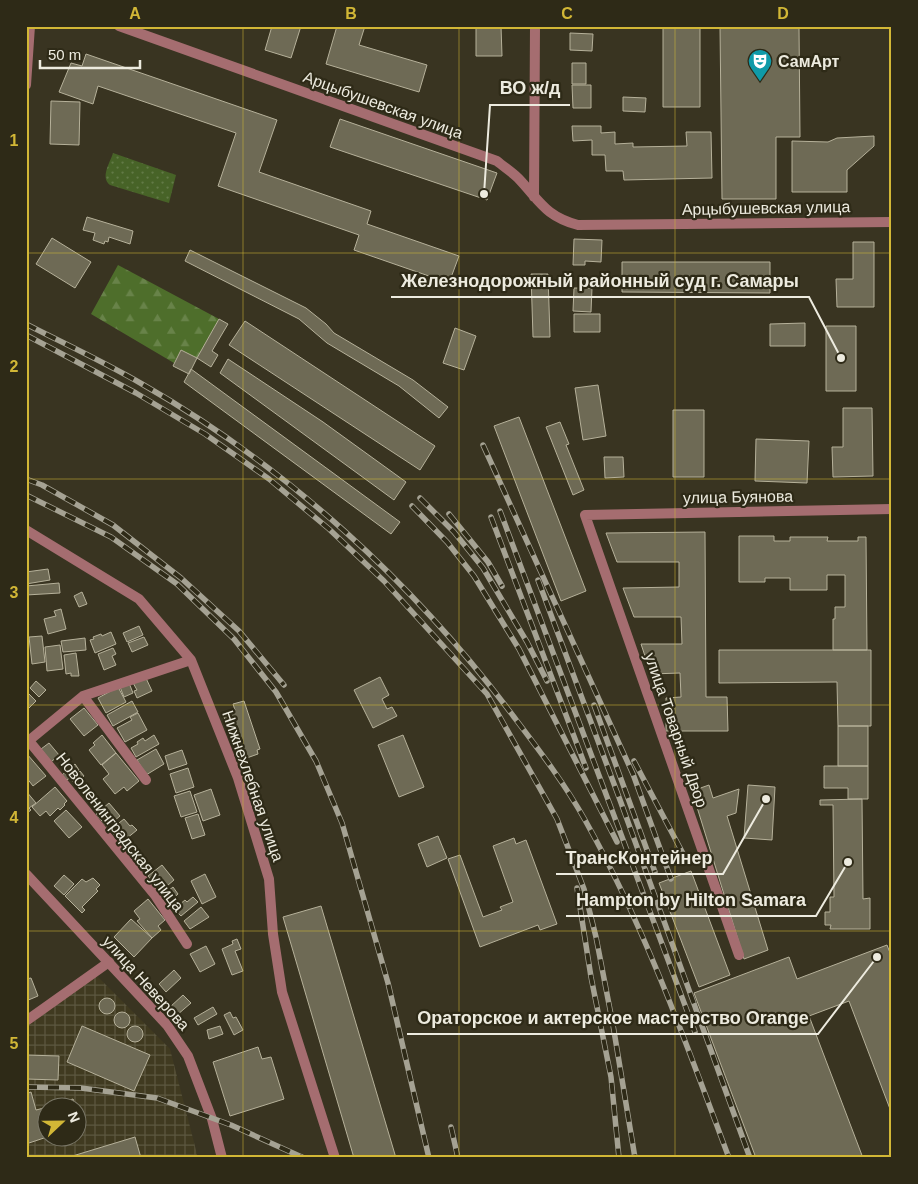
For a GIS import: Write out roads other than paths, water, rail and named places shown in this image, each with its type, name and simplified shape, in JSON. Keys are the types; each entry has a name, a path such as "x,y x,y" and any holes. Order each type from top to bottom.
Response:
{"street":[{"path":"26,85 30,26"},
{"name":"Арцыбушевская улица","path":"119,26 497,161 517,178 548,211 562,220 578,225 892,222"},
{"path":"534,197 535,26"},
{"name":"улица Буянова","path":"585,514 892,509"},
{"name":"улица Товарный Двор","path":"585,514 738,955"},
{"name":"Нижнехлебная улица","path":"26,530 138,599 191,660 238,778 269,879 273,934 282,992 335,1158"},
{"path":"27,742 82,696 191,660"},
{"path":"82,696 146,780"},
{"name":"Новоленинградская улица","path":"27,742 155,895 186,944"},
{"name":"улица Неверова","path":"26,874 167,1025 188,1056 212,1119 222,1158"},
{"path":"26,1020 109,962"}],"railway":[{"path":"26,324 142,384 196,417 247,452 345,531 434,620 475,668 560,780 585,820 607,861 646,944 729,1158"},
{"path":"26,335 136,393 205,434 269,479 329,529 384,581 487,694 557,819 584,889 596,937 613,1025 635,1158"},
{"path":"483,445 633,774 671,879"},
{"path":"26,479 42,485 113,525 181,578 239,631 284,685"},
{"path":"26,495 111,537 177,584 234,639 276,692 316,761 342,823 388,983 429,1158"},
{"path":"420,498 454,532 483,568 527,642 547,681"},
{"path":"412,506 447,542 474,576 519,649 617,842"},
{"path":"500,511 695,1032"},
{"path":"449,514 488,562 502,586"},
{"path":"491,517 586,768"},
{"path":"538,580 750,1158"},
{"path":"594,705 655,872"},
{"path":"634,761 688,863"},
{"path":"577,888 591,977 611,1077 619,1158"},
{"path":"26,1087 81,1088 157,1098 231,1125 304,1158"},
{"path":"451,1127 458,1158"}],"place":[{"name":"СамАрт","path":"760,82"},
{"name":"ВО ж/д","path":"484,194"},
{"name":"Железнодорожный районный суд г. Самары","path":"841,358"},
{"name":"ТрансКонтейнер","path":"766,799"},
{"name":"Hampton by Hilton Samara","path":"848,862"},
{"name":"Ораторское и актерское мастерство Orange","path":"877,957"}]}
